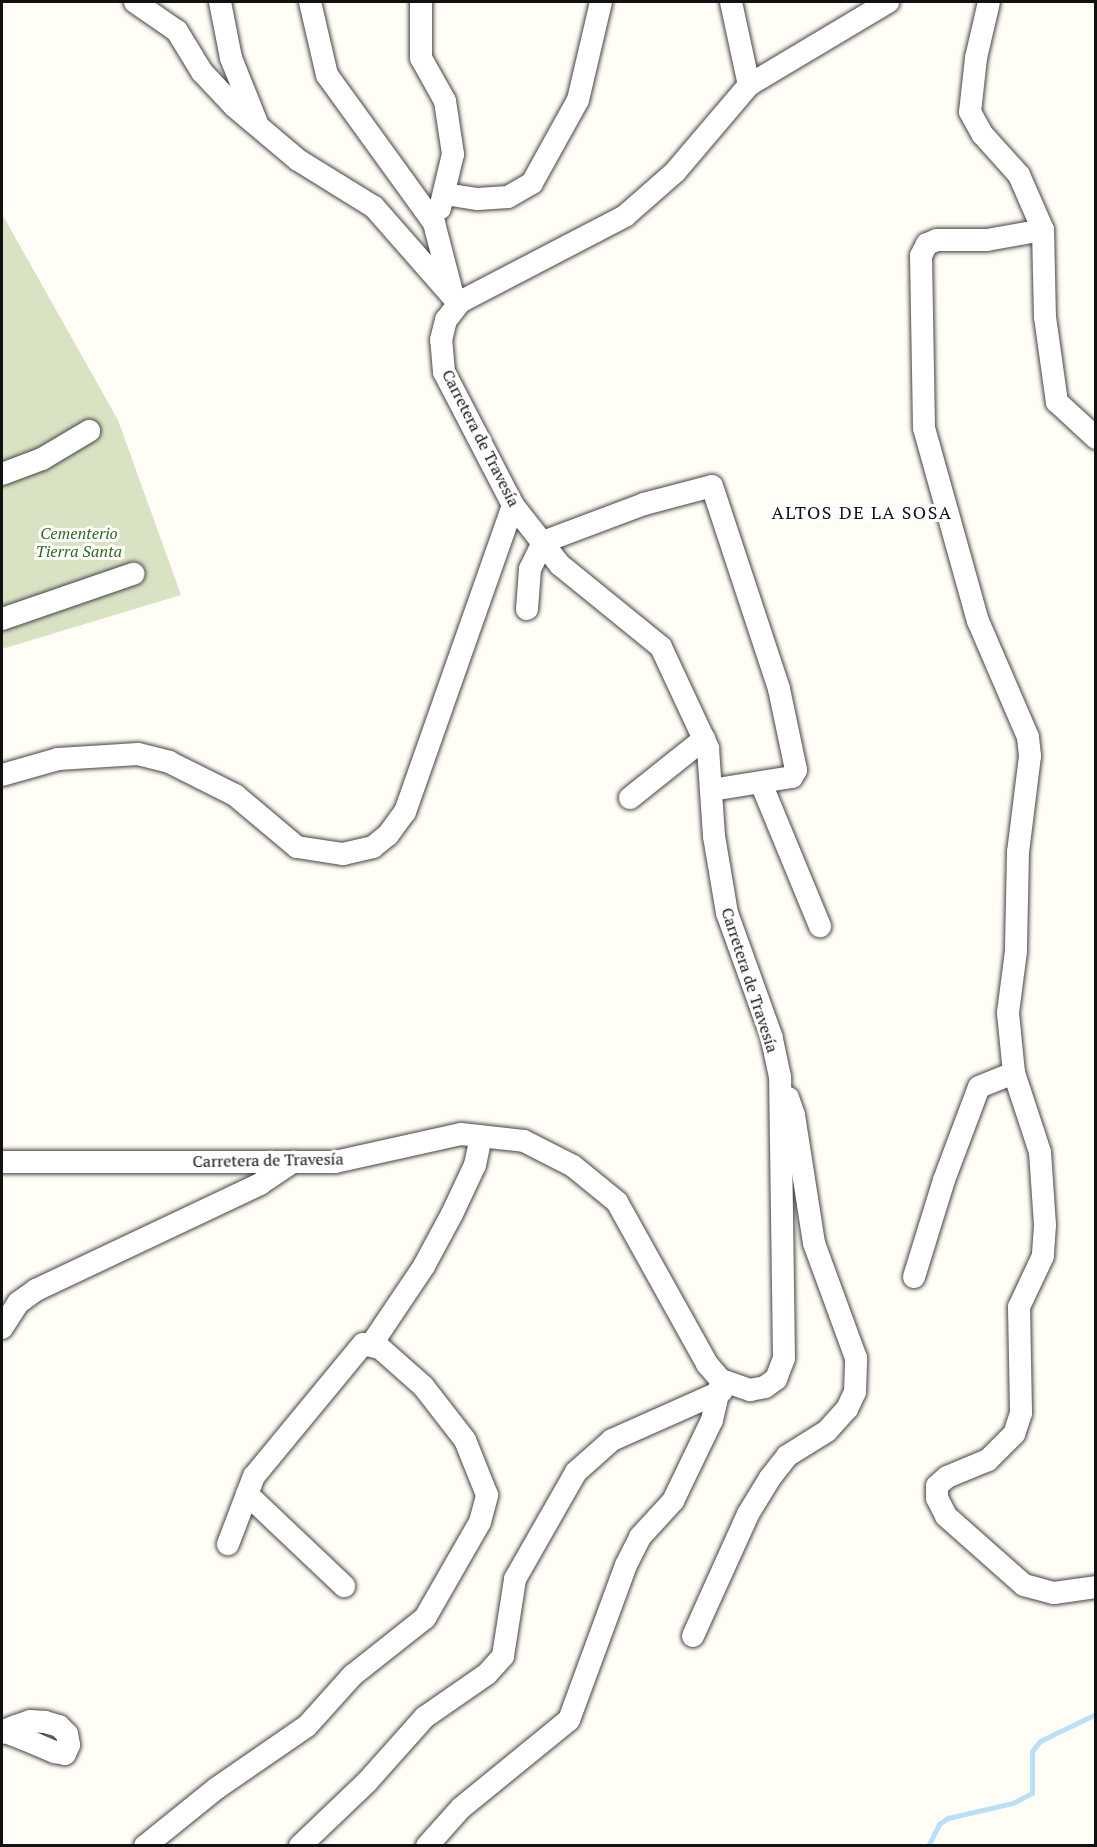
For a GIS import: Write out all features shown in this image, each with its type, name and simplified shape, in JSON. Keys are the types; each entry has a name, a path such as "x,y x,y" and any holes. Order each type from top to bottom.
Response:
{"street":[{"path":"135,2 177,31 202,72 234,106 298,160 374,207 457,300"},
{"path":"220,2 231,58 257,124"},
{"path":"310,2 327,75 434,223 457,300"},
{"path":"421,2 421,58 445,101 453,154 445,194 434,223"},
{"path":"445,194 478,200 508,197 532,183 578,100 601,2"},
{"path":"731,2 749,85"},
{"path":"457,300 626,216 675,172 749,85 888,2"},
{"path":"989,2 976,58 970,112 983,135 1019,175 1043,230 1045,317 1057,402 1095,438"},
{"path":"1043,230 987,240 937,240 927,244 921,256 924,428 978,621 1029,747 1018,852 1016,951 1008,1013 1014,1073 1040,1152 1045,1224 1043,1256 1019,1307 1016,1342 1021,1413 1014,1434 994,1454 947,1477 937,1486 937,1498 946,1516 1024,1585 1054,1593 1095,1587"},
{"name":"Carretera de Travesía","path":"2,1162 335,1162 460,1134 524,1141 573,1166 617,1202 706,1365 721,1386 750,1390 765,1387 783,1368 780,1077 772,1038 727,913 714,836 712,790 704,739 661,646 560,565 513,505 444,372 441,340 446,320 457,300"},
{"path":"2,474 42,459 89,432"},
{"path":"527,609 530,569 543,542 644,504 712,486 779,689 795,762 792,777 712,790"},
{"path":"2,775 58,759 138,754 168,762 235,795 297,847 343,854 373,847 388,835 405,813 513,505"},
{"path":"2,619 133,574"},
{"path":"630,798 704,739"},
{"path":"761,783 820,926"},
{"path":"914,1277 944,1180 979,1087 1014,1073"},
{"path":"693,1636 748,1514 770,1478 787,1456 826,1431 848,1409 855,1392 855,1358 814,1243 794,1115 780,1077"},
{"path":"371,1345 424,1266 452,1214 475,1165 481,1137"},
{"path":"2,1328 18,1304 36,1290 260,1184 293,1162"},
{"path":"145,1845 217,1788 307,1726 353,1675 425,1618 480,1522 487,1495 465,1440 423,1386 371,1345 363,1344 268,1456 247,1494 228,1544"},
{"path":"300,1845 367,1782 425,1718 488,1674 503,1656 515,1579 576,1472 612,1440 721,1386"},
{"path":"427,1845 461,1808 569,1720 626,1565 640,1537 673,1501 721,1386"},
{"path":"247,1494 344,1586"}],"green space":[{"name":"Cementerio Tierra Santa","path":"2,214 118,420 181,595 2,649"}],"waterway":[{"path":"928,1846 939,1824 948,1818 1013,1803 1032,1793 1032,1751 1040,1741 1096,1714"}],"district":[{"name":"ALTOS DE LA SOSA","path":"862,512"}]}
